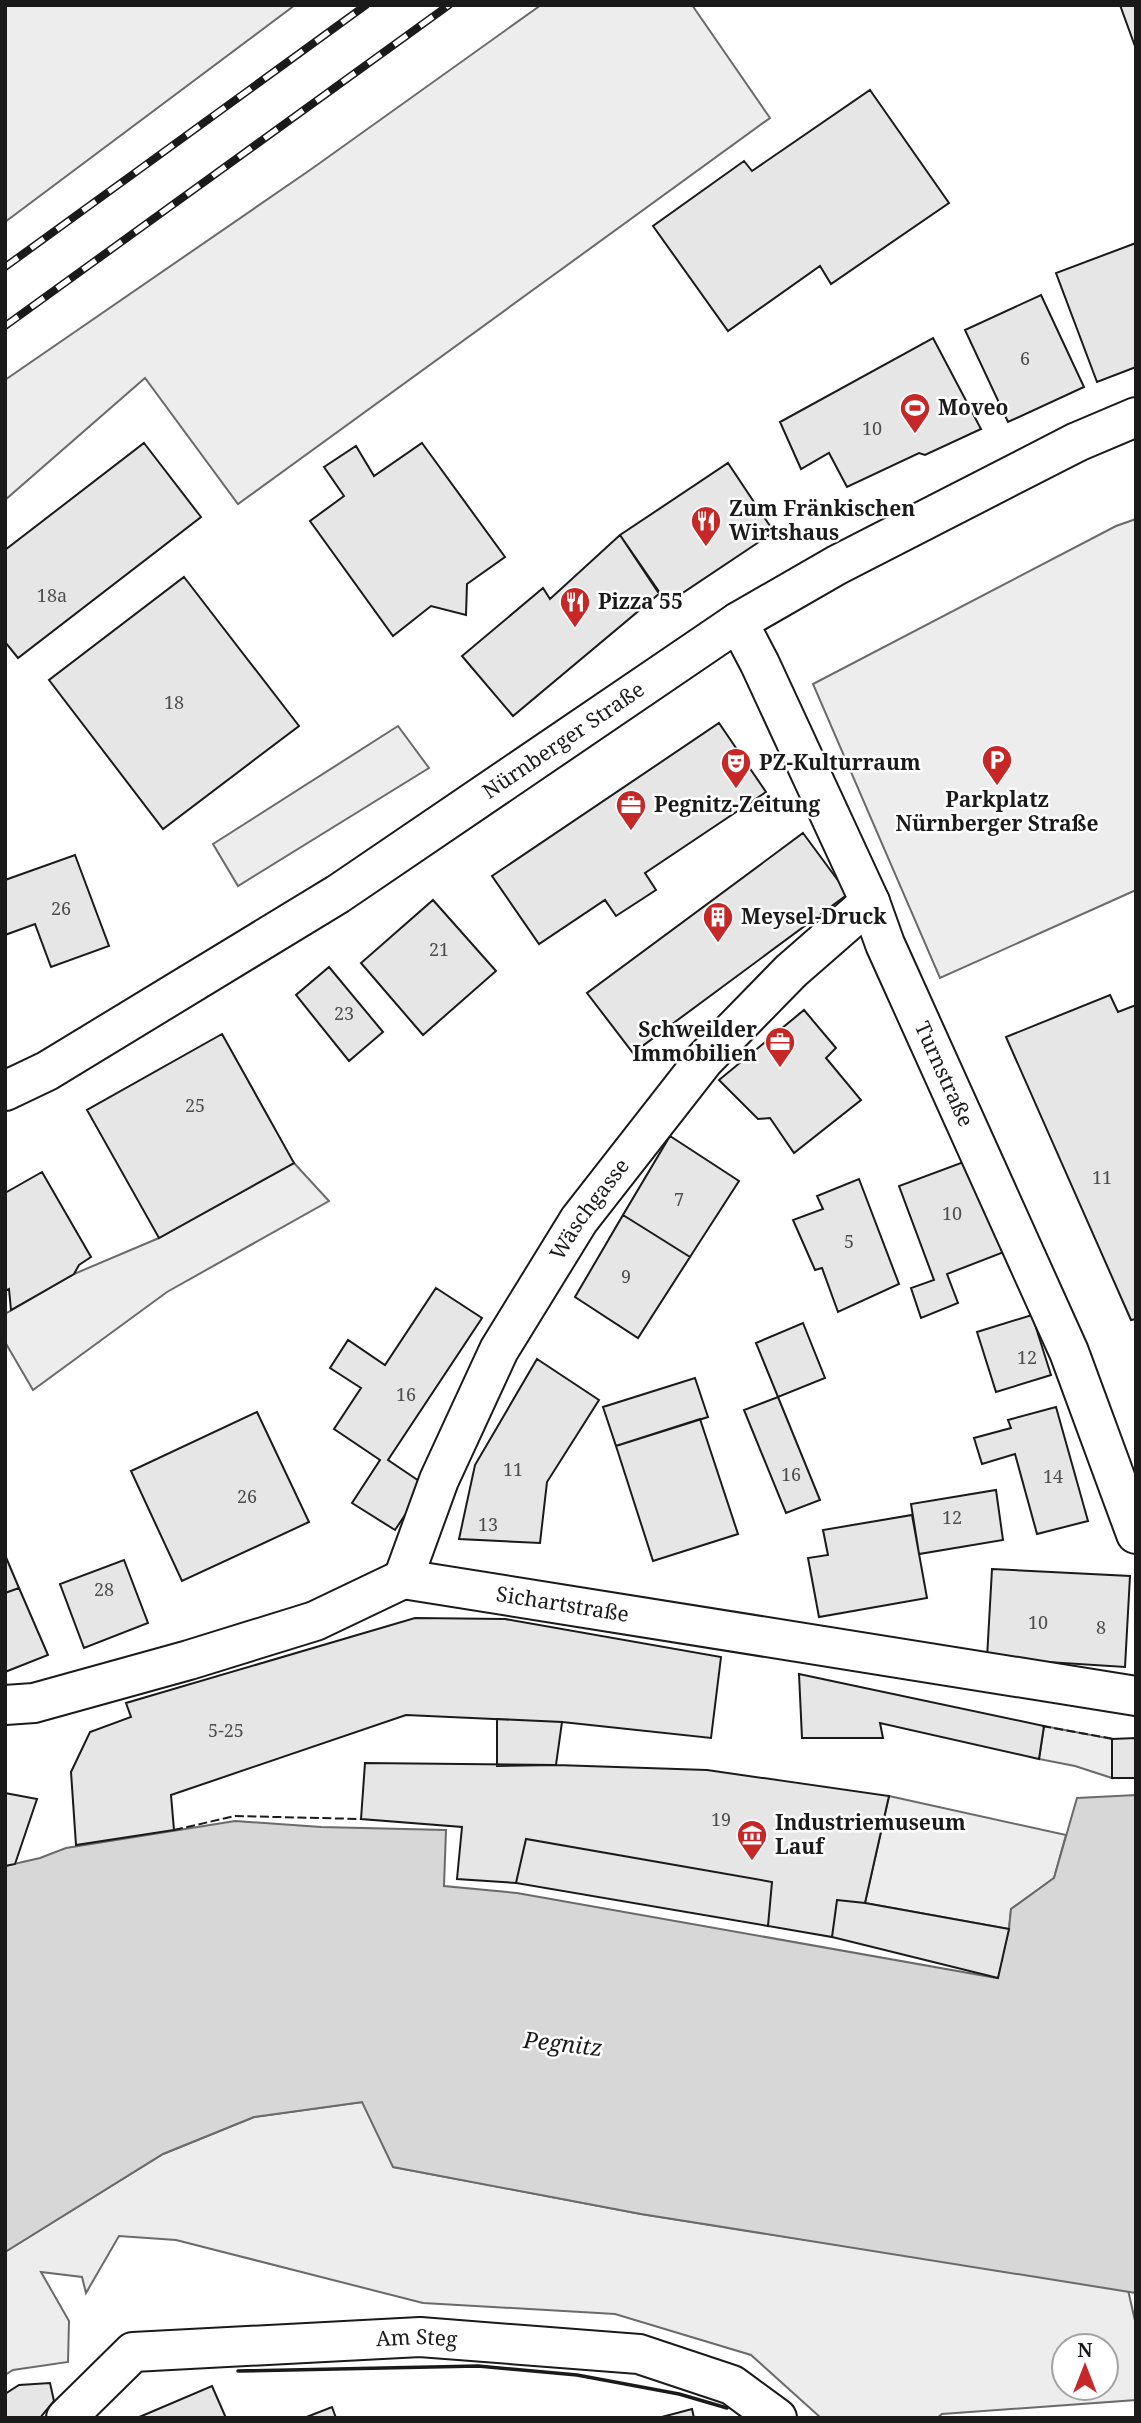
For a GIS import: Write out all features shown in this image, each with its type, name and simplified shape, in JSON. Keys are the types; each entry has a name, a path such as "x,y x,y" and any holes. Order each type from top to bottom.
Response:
{"street":[{"name":"Nürnberger Straße","path":"5,1091 47,1071 338,894 738,622 837,565 1077,442 1136,417"},
{"name":"Turnstraße","path":"738,622 870,902 891,956 1069,1352 1136,1534"},
{"name":"Wäschgasse","path":"403,1579 439,1480 499,1350 579,1220 704,1060 791,971 870,902"},
{"name":"Sichartstraße","path":"403,1579 1136,1696"},
{"path":"5,1705 34,1703 303,1625 403,1579"},
{"name":"Am Steg","path":"66,2418 133,2352 420,2336 639,2354 732,2385 777,2418"}],"shaded area":[{"path":"6,5 295,5 5,222"},
{"path":"541,5 692,5 770,118 238,504 145,378 5,500 5,380 310,170"},
{"name":"Parkplatz Nürnberger Straße","path":"1136,519 1136,890 940,978 813,684 1116,526"},
{"path":"398,726 429,768 238,886 213,844"},
{"path":"294,1163 329,1201 167,1292 33,1390 5,1342 5,1314 74,1274 159,1238"},
{"path":"1044,1726 1112,1739 1112,1778 1075,1766 1039,1759"},
{"path":"889,1796 1066,1835 1054,1878 1011,1909 1009,1929 865,1903"},
{"path":"363,2102 394,2167 641,2214 1128,2290 1136,2325 1136,2400 1120,2401 1120,2332 1050,2332 1050,2402 1108,2402 942,2414 937,2418 821,2418 751,2355 615,2314 423,2303 176,2240 119,2236 86,2293 82,2277 41,2272 69,2321 68,2362 13,2370 5,2375 5,2252 163,2154 254,2117"}],"water":[{"name":"Pegnitz","path":"1136,1795 1136,2293 641,2214 393,2167 362,2102 254,2117 163,2154 5,2252 5,1866 40,1858 66,1848 235,1821 321,1827 446,1830 444,1886 517,1893 997,1978 1011,1909 1054,1878 1077,1798"}],"building":[{"path":"1120,5 1136,5 1136,49"},
{"path":"870,90 949,203 831,284 820,266 728,331 653,226 744,161 752,171"},
{"path":"1136,243 1136,367 1097,382 1056,273"},
{"path":"1041,295 1084,387 1008,422 965,330"},
{"path":"933,338 981,429 925,455 919,453 847,487 829,453 801,469 780,422"},
{"path":"144,443 201,517 18,658 5,642 5,550"},
{"path":"422,443 505,557 467,584 466,615 431,606 393,636 310,521 344,496 324,467 356,446 374,476"},
{"path":"728,463 774,532 666,604 620,535"},
{"path":"620,535 660,593 513,716 462,656 543,588 550,599"},
{"path":"184,577 299,726 163,829 49,680"},
{"name":"Pegnitz-Zeitung","path":"719,723 766,792 645,873 656,890 616,916 605,900 539,944 492,876"},
{"name":"Meysel-Druck","path":"803,833 848,894 633,1053 587,993"},
{"path":"75,855 109,946 51,967 35,924 5,935 5,880"},
{"path":"433,900 496,971 423,1035 361,963"},
{"path":"329,967 383,1032 349,1061 296,995"},
{"path":"1110,995 1118,1012 1136,1005 1136,1319 1131,1320 1006,1037"},
{"path":"804,1010 836,1048 826,1058 861,1100 794,1153 770,1118 758,1119 719,1080"},
{"path":"222,1034 294,1163 159,1238 87,1110"},
{"path":"670,1136 739,1181 690,1257 623,1215"},
{"path":"969,1160 1004,1252 947,1274 958,1303 921,1318 911,1288 934,1280 899,1186"},
{"path":"42,1172 91,1257 79,1265 74,1274 11,1310 9,1289 5,1291 5,1193"},
{"path":"859,1179 899,1284 838,1312 822,1268 815,1270 793,1220 823,1209 817,1196"},
{"path":"623,1215 690,1257 638,1338 575,1297"},
{"path":"436,1288 482,1318 388,1460 425,1485 395,1530 352,1503 380,1460 334,1429 361,1388 330,1368 348,1340 385,1365"},
{"path":"1032,1315 1051,1375 996,1392 977,1332"},
{"path":"803,1323 825,1378 778,1397 756,1343"},
{"path":"537,1359 599,1400 547,1482 540,1543 459,1539 475,1465"},
{"path":"695,1378 708,1417 616,1446 603,1407"},
{"path":"778,1397 820,1500 786,1513 744,1410"},
{"path":"1056,1407 1088,1521 1037,1534 1015,1454 982,1464 974,1438 1011,1428 1008,1420"},
{"path":"257,1412 309,1522 182,1581 131,1471"},
{"path":"700,1419 738,1534 653,1561 616,1446"},
{"path":"996,1490 1003,1540 919,1554 911,1504"},
{"path":"912,1515 927,1598 819,1617 808,1558 828,1555 823,1530"},
{"path":"5,1555 19,1588 5,1593"},
{"path":"124,1560 148,1623 84,1648 60,1584"},
{"path":"992,1569 1130,1576 1125,1667 987,1658"},
{"path":"19,1588 48,1655 5,1672 5,1593"},
{"path":"415,1618 505,1619 721,1657 711,1738 562,1722 406,1715 171,1795 174,1830 76,1845 71,1772 90,1732 131,1717 126,1703"},
{"path":"799,1674 1044,1726 1039,1759 880,1723 883,1738 802,1738"},
{"path":"497,1719 562,1722 556,1765 497,1766"},
{"path":"1136,1738 1136,1778 1112,1778 1112,1739"},
{"path":"365,1763 707,1770 889,1796 865,1903 837,1900 832,1937 768,1926 772,1882 526,1839 516,1883 457,1879 462,1827 361,1819"},
{"path":"5,1793 37,1799 15,1864 5,1866"},
{"path":"526,1839 772,1882 768,1926 516,1883"},
{"path":"837,1900 1009,1929 998,1978 832,1937"},
{"path":"50,2383 54,2401 40,2418 5,2418 5,2394 19,2385"},
{"path":"212,2386 226,2418 137,2418"},
{"path":"332,2407 336,2418 304,2418"},
{"path":"692,2409 694,2418 658,2418"}],"railway":[{"path":"5,267 366,5"},
{"path":"5,326 449,5"}],"fence":[{"path":"1042,1726 1114,1739"},
{"path":"174,1830 235,1816 361,1819"}],"wall":[{"path":"238,2371 478,2366 577,2375 679,2394 727,2408"}],"place":[{"name":"Moveo","path":"915,435"},
{"name":"Zum Fränkischen Wirtshaus","path":"706,548"},
{"name":"Pizza 55","path":"575,629"},
{"name":"Parkplatz Nürnberger Straße","path":"997,787"},
{"name":"PZ-Kulturraum","path":"736,790"},
{"name":"Pegnitz-Zeitung","path":"631,832"},
{"name":"Meysel-Druck","path":"718,944"},
{"name":"Schweilder Immobilien","path":"780,1069"},
{"name":"Industriemuseum Lauf","path":"752,1862"}]}
